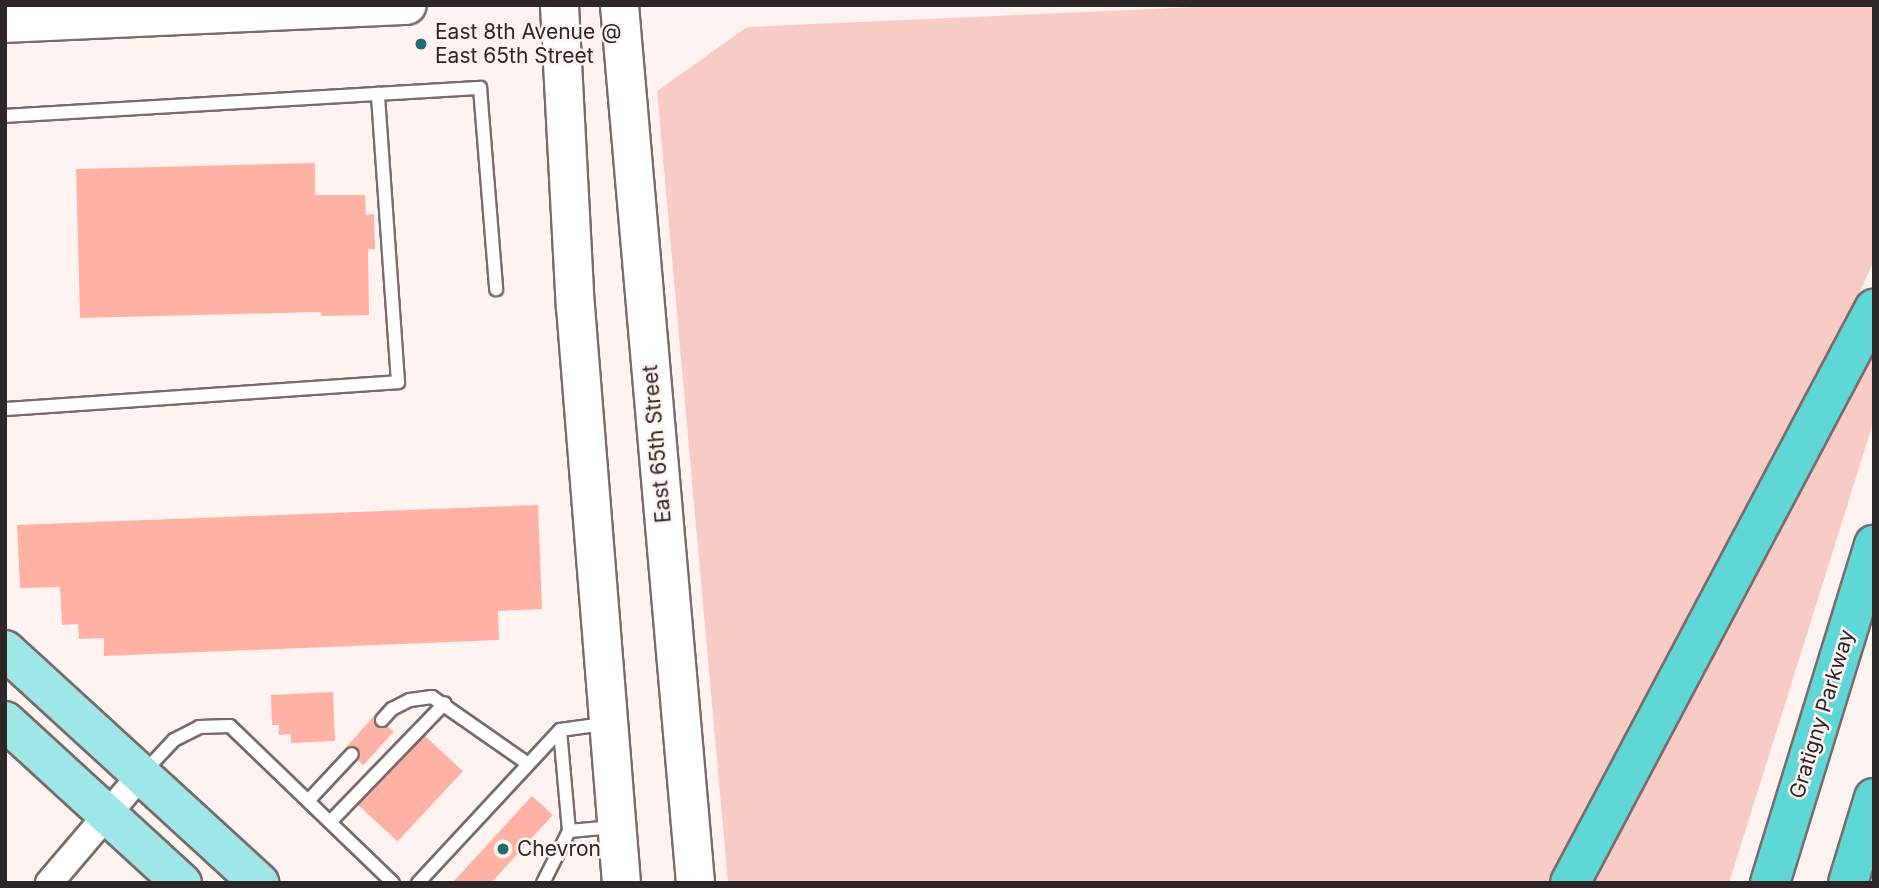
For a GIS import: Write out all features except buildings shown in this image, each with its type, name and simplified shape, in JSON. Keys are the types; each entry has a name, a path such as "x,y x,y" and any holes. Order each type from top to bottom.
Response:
{"highway":[{"path":"1570,883 1874,309"},
{"name":"Gratigny Parkway","path":"1770,883 1874,545"},
{"path":"1848,883 1874,798"}],"main road":[{"path":"5,23 407,5"},
{"path":"559,5 575,306 621,883"},
{"name":"East 65th Street","path":"619,5 695,883"},
{"path":"5,650 259,883"},
{"path":"5,721 182,883"}],"street":[{"path":"49,883 141,775"}],"lane":[{"path":"5,116 480,88 496,289"},
{"path":"5,409 398,382 378,94"},
{"path":"382,720 392,709 410,699 432,697 445,703 528,764"},
{"path":"330,822 445,703"},
{"path":"418,883 560,730 607,723"},
{"path":"141,775 174,740 200,727 230,726 393,883"},
{"path":"543,883 569,831 560,730"},
{"path":"308,802 352,754"},
{"path":"569,831 616,827"}],"shaded area":[{"path":"1240,5 1874,5 1874,261 1819,379 1552,883 728,883 657,91 747,27"},
{"path":"1874,340 1874,420 1729,883 1586,883"}],"place":[{"name":"East 8th Avenue @ East 65th Street","path":"421,44"},
{"name":"Chevron","path":"503,849"}]}
